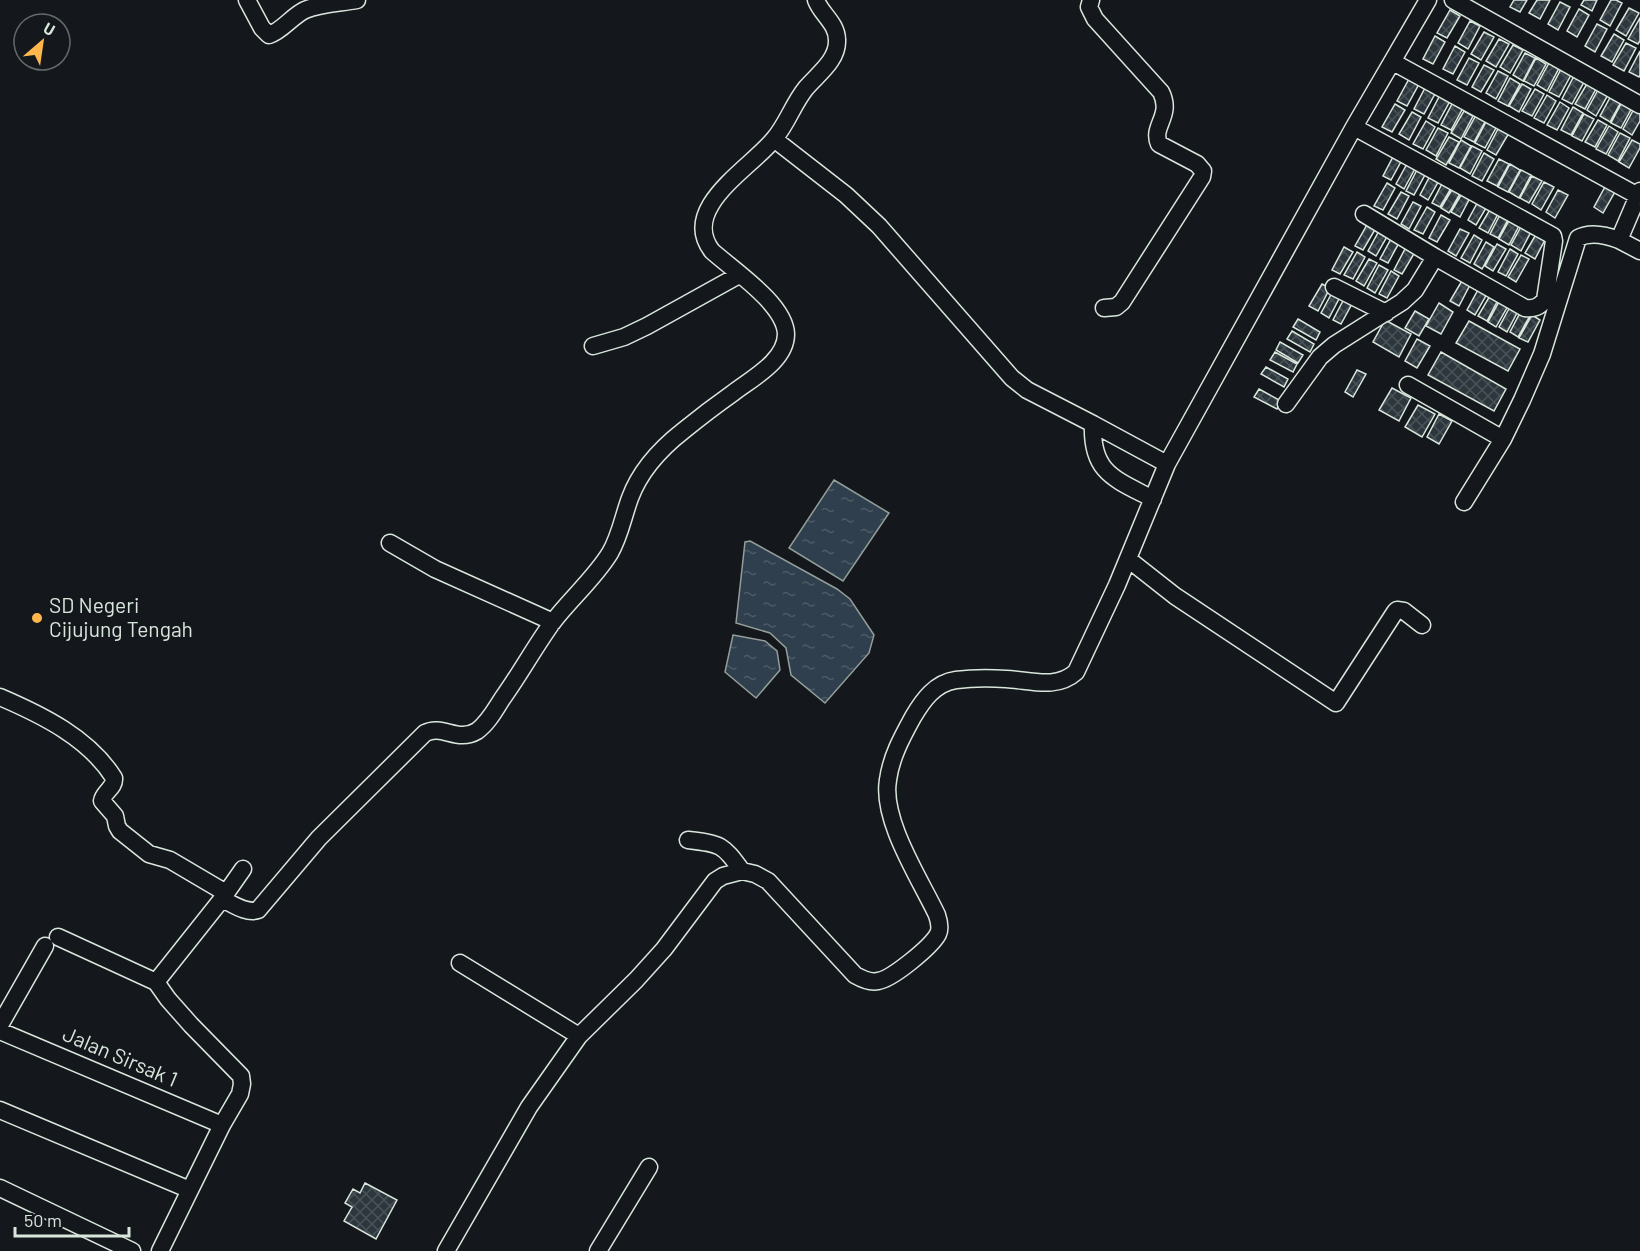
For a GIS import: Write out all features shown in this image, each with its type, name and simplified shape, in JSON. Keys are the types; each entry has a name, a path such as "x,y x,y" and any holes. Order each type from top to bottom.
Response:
{"street":[{"path":"248,0 262,28 269,35 274,34 291,18 305,10 357,0"},
{"path":"0,698 42,716 70,734 98,758 114,778 113,785 103,796 102,801 116,818 118,829 149,854 170,860 246,910 252,911 258,910 319,838 425,733 437,730 458,736 468,735 485,724 553,622 611,552 630,498 643,472 659,452 680,433 761,373 782,350 786,335 783,321 774,307 712,251 705,241 703,230 705,218 727,184 774,139 805,90 832,60 838,38 835,27 816,0"},
{"path":"1091,0 1089,7 1095,19 1165,100 1166,109 1157,134 1159,144 1197,164 1203,171 1202,177 1122,302 1116,307 1104,308"},
{"path":"450,1250 529,1107 579,1036 664,949 715,881 723,876 742,871 755,874 768,881 855,975 867,981 878,981 890,976 932,942 938,933 940,924 938,915 907,856 893,822 888,802 887,782 898,746 919,707 929,693 941,684 969,679 1006,679 1051,683 1069,678 1076,672 1128,559 1167,465 1354,128 1428,0"},
{"path":"1453,0 1640,105"},
{"path":"1393,62 1639,193 1619,240"},
{"path":"1354,128 1550,233 1554,242 1545,300 1533,309 1525,308 1364,214"},
{"path":"774,139 846,195 879,226 1012,378 1027,390 1167,465"},
{"path":"1464,502 1503,439 1542,354 1578,238 1598,234 1619,240 1640,251"},
{"path":"1286,404 1320,357 1334,345 1386,313 1415,290 1435,257"},
{"path":"593,346 624,338 739,275"},
{"path":"1334,287 1386,313"},
{"path":"1408,385 1503,439"},
{"path":"1093,424 1092,442 1096,458 1102,468 1113,477 1153,499"},
{"path":"390,543 435,569 553,622"},
{"path":"1128,559 1191,607 1336,703 1397,610 1404,611 1422,625"},
{"path":"688,840 720,845 726,849 742,871"},
{"path":"156,982 224,896 243,868"},
{"path":"0,1025 52,941 156,982 191,1025 242,1076 240,1094 222,1125 160,1251"},
{"path":"460,963 579,1036"},
{"name":"Jalan Sirsak 1","path":"0,1031 222,1125"},
{"path":"0,1110 190,1190"},
{"path":"598,1251 649,1167"},
{"path":"0,1188 132,1251"}],"water":[{"path":"834,480 889,513 843,581 789,548"},
{"path":"750,541 837,589 850,599 874,635 869,653 825,703 791,675 786,648 770,633 736,623 745,542"},
{"path":"733,635 765,641 777,651 780,670 756,698 725,672"}],"building":[{"path":"1514,0 1527,0 1520,12 1510,7"},
{"path":"1537,0 1550,0 1540,19 1529,13"},
{"path":"1584,0 1597,0 1592,11 1581,5"},
{"path":"1611,0 1622,3 1610,26 1600,20"},
{"path":"1560,2 1570,7 1558,30 1548,24"},
{"path":"1629,8 1639,13 1626,36 1616,30"},
{"path":"1579,9 1589,15 1577,37 1567,31"},
{"path":"1450,10 1460,16 1447,38 1437,33"},
{"path":"1640,18 1640,41 1638,44 1628,39"},
{"path":"1470,21 1480,26 1468,49 1458,43"},
{"path":"1597,24 1607,29 1595,52 1585,46"},
{"path":"1484,32 1494,37 1481,60 1471,54"},
{"path":"1614,34 1624,40 1612,62 1601,56"},
{"path":"1435,36 1445,42 1433,64 1423,59"},
{"path":"1499,39 1509,44 1496,67 1486,61"},
{"path":"1626,43 1636,48 1624,71 1613,65"},
{"path":"1513,45 1523,50 1510,73 1500,67"},
{"path":"1455,46 1465,52 1453,74 1443,69"},
{"path":"1640,51 1640,75 1639,77 1629,72"},
{"path":"1525,53 1535,58 1523,81 1513,75"},
{"path":"1469,58 1479,63 1467,85 1457,80"},
{"path":"1536,58 1546,64 1534,86 1524,81"},
{"path":"1549,63 1559,68 1547,91 1537,85"},
{"path":"1484,65 1494,70 1481,92 1472,87"},
{"path":"1561,69 1571,75 1559,97 1549,92"},
{"path":"1498,71 1508,76 1496,99 1486,93"},
{"path":"1574,76 1584,82 1572,104 1562,99"},
{"path":"1510,78 1520,84 1508,106 1498,101"},
{"path":"1409,79 1419,84 1407,106 1397,101"},
{"path":"1588,82 1597,87 1585,109 1575,104"},
{"path":"1522,84 1531,89 1519,112 1509,106"},
{"path":"1426,86 1436,92 1424,114 1414,109"},
{"path":"1599,88 1609,93 1596,116 1587,110"},
{"path":"1535,89 1544,94 1532,116 1522,111"},
{"path":"1612,94 1622,100 1610,122 1600,116"},
{"path":"1440,95 1450,101 1438,123 1428,118"},
{"path":"1547,95 1556,101 1544,123 1534,118"},
{"path":"1623,100 1633,106 1621,128 1611,123"},
{"path":"1453,102 1463,108 1451,130 1441,125"},
{"path":"1560,102 1569,108 1557,130 1547,125"},
{"path":"1395,104 1405,110 1392,132 1382,127"},
{"path":"1573,107 1583,113 1571,135 1561,130"},
{"path":"1635,107 1640,110 1640,121 1632,135 1623,129"},
{"path":"1464,111 1473,116 1461,139 1451,133"},
{"path":"1412,112 1421,117 1409,140 1399,134"},
{"path":"1584,114 1594,119 1582,141 1572,136"},
{"path":"1476,115 1486,120 1474,142 1464,137"},
{"path":"1487,120 1497,126 1485,148 1475,143"},
{"path":"1598,120 1607,125 1595,147 1585,142"},
{"path":"1426,121 1435,127 1423,149 1413,144"},
{"path":"1609,126 1618,132 1606,154 1596,149"},
{"path":"1499,127 1509,133 1496,155 1487,150"},
{"path":"1438,128 1448,133 1436,156 1426,150"},
{"path":"1620,133 1630,138 1618,161 1608,155"},
{"path":"1449,137 1459,142 1446,165 1436,159"},
{"path":"1461,140 1471,146 1459,168 1449,163"},
{"path":"1632,140 1640,144 1640,148 1629,168 1619,162"},
{"path":"1472,146 1482,151 1470,174 1460,168"},
{"path":"1395,153 1403,158 1391,180 1383,176"},
{"path":"1484,153 1494,159 1482,181 1472,176"},
{"path":"1499,159 1509,164 1497,186 1487,181"},
{"path":"1408,162 1416,167 1404,189 1396,184"},
{"path":"1510,164 1520,170 1508,192 1498,187"},
{"path":"1418,168 1426,173 1414,195 1406,191"},
{"path":"1521,170 1531,175 1519,198 1509,192"},
{"path":"1432,172 1441,177 1428,200 1420,195"},
{"path":"1532,176 1542,181 1529,203 1520,198"},
{"path":"1444,180 1453,185 1440,207 1432,203"},
{"path":"1544,182 1554,187 1541,210 1532,204"},
{"path":"1387,183 1395,188 1383,210 1374,206"},
{"path":"1606,185 1616,190 1603,213 1594,207"},
{"path":"1454,186 1462,190 1449,213 1441,208"},
{"path":"1464,190 1472,194 1460,217 1451,212"},
{"path":"1558,190 1568,195 1555,218 1546,212"},
{"path":"1401,192 1409,196 1397,219 1388,214"},
{"path":"1480,198 1489,203 1476,225 1468,220"},
{"path":"1413,202 1421,206 1409,229 1401,224"},
{"path":"1492,206 1500,210 1488,233 1479,228"},
{"path":"1427,207 1435,212 1423,234 1414,230"},
{"path":"1502,211 1510,216 1498,238 1490,234"},
{"path":"1441,215 1450,220 1437,242 1429,238"},
{"path":"1511,217 1521,222 1509,245 1499,239"},
{"path":"1368,223 1376,228 1363,250 1355,246"},
{"path":"1523,223 1533,228 1521,251 1511,245"},
{"path":"1380,229 1389,233 1376,256 1368,251"},
{"path":"1460,229 1469,233 1456,256 1448,251"},
{"path":"1538,231 1547,236 1535,259 1525,253"},
{"path":"1474,235 1482,240 1470,263 1461,258"},
{"path":"1392,237 1400,241 1388,263 1380,259"},
{"path":"1486,242 1494,247 1482,269 1474,264"},
{"path":"1497,244 1506,249 1493,271 1485,266"},
{"path":"1344,247 1353,252 1340,274 1332,270"},
{"path":"1406,247 1415,252 1402,274 1394,270"},
{"path":"1510,249 1518,254 1506,276 1498,272"},
{"path":"1357,252 1365,257 1353,279 1344,275"},
{"path":"1521,255 1529,259 1516,282 1508,277"},
{"path":"1369,259 1377,263 1364,286 1356,281"},
{"path":"1379,265 1388,270 1375,293 1367,288"},
{"path":"1391,271 1399,276 1387,298 1379,294"},
{"path":"1463,279 1471,283 1459,306 1450,301"},
{"path":"1322,284 1330,288 1318,311 1309,306"},
{"path":"1479,288 1488,292 1475,315 1467,310"},
{"path":"1333,291 1341,295 1329,318 1321,313"},
{"path":"1491,294 1499,298 1487,321 1478,316"},
{"path":"1345,297 1353,302 1341,324 1333,320"},
{"path":"1500,300 1509,304 1496,327 1488,322"},
{"path":"1439,303 1453,312 1441,334 1426,326"},
{"path":"1511,305 1519,309 1507,332 1499,327"},
{"path":"1522,309 1531,314 1518,337 1510,332"},
{"path":"1415,311 1429,319 1419,336 1405,328"},
{"path":"1532,315 1540,320 1528,342 1519,338"},
{"path":"1298,319 1320,332 1316,340 1293,327"},
{"path":"1385,320 1411,334 1399,357 1373,342"},
{"path":"1469,321 1520,349 1508,371 1456,343"},
{"path":"1292,331 1314,344 1310,352 1287,339"},
{"path":"1417,339 1430,346 1417,368 1405,361"},
{"path":"1280,342 1303,355 1298,363 1276,350"},
{"path":"1275,352 1297,364 1293,372 1270,360"},
{"path":"1441,352 1506,389 1494,411 1428,375"},
{"path":"1266,367 1288,379 1284,387 1261,374"},
{"path":"1357,370 1366,374 1353,397 1345,392"},
{"path":"1392,388 1411,398 1399,421 1379,410"},
{"path":"1259,389 1281,401 1277,409 1254,397"},
{"path":"1418,405 1435,414 1422,437 1405,427"},
{"path":"1439,414 1452,421 1439,444 1427,437"},
{"path":"365,1183 397,1200 376,1239 344,1221 352,1207 345,1203 353,1189 360,1193"}],"place":[{"name":"SD Negeri Cijujung Tengah","path":"37,618"}]}
